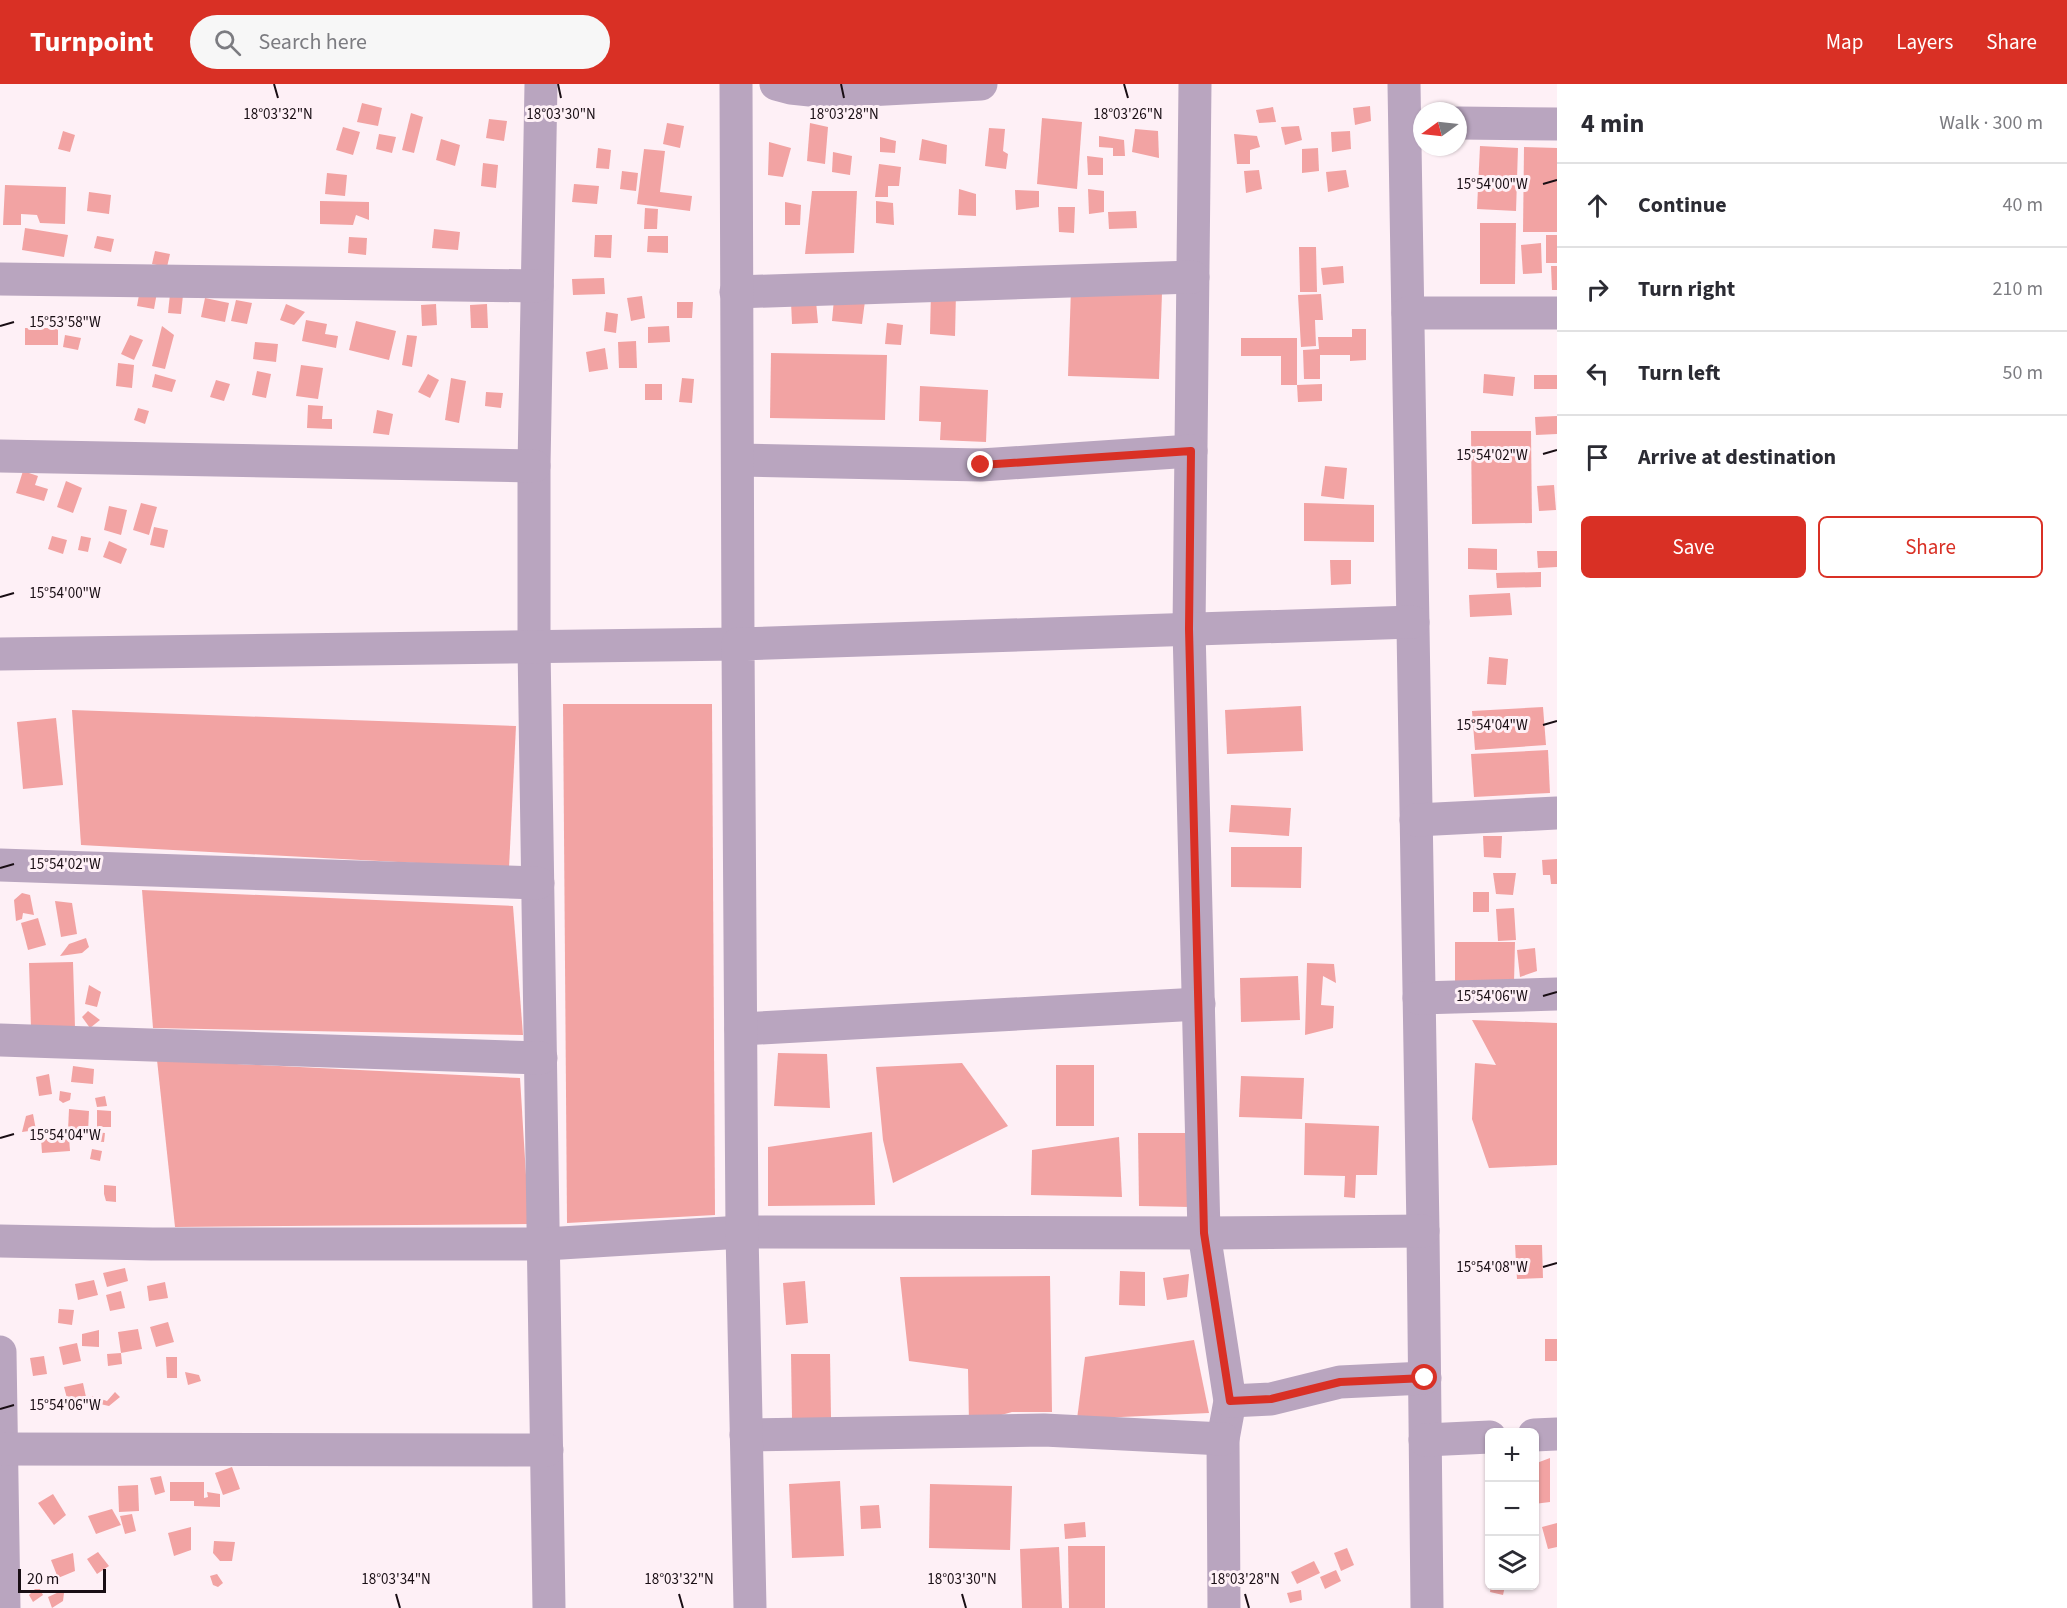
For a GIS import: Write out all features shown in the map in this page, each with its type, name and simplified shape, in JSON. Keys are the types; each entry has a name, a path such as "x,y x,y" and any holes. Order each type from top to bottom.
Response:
{"street":[{"path":"541,84 534,466 534,646 549,1608"},
{"path":"736,84 742,1232 750,1608"},
{"path":"776,84 829,92 981,84"},
{"path":"1195,84 1189,629 1204,1233 1230,1401 1223,1439 1224,1608"},
{"path":"1404,84 1413,122 1408,313 1427,1608"},
{"path":"1467,123 1557,124"},
{"path":"736,292 1193,277"},
{"path":"0,279 537,286"},
{"path":"1408,313 1557,314"},
{"path":"738,460 981,465 1191,451"},
{"path":"0,456 534,466"},
{"path":"0,654 738,644 1413,622"},
{"path":"1416,820 1557,813"},
{"path":"0,865 538,884"},
{"path":"1419,998 1557,994"},
{"path":"741,1029 1199,1004"},
{"path":"0,1040 541,1058"},
{"path":"0,1241 152,1244 545,1244 742,1232 1423,1231"},
{"path":"0,1352 4,1608"},
{"path":"1230,1401 1271,1399 1340,1382 1425,1378"},
{"path":"746,1435 1044,1430 1223,1439"},
{"path":"1539,1435 1557,1434"},
{"path":"1425,1440 1485,1437"},
{"path":"1,1449 547,1450"}],"building":[{"path":"362,103 382,108 378,126 357,122"},
{"path":"1370,106 1371,121 1355,125 1353,108"},
{"path":"1273,107 1276,122 1259,123 1256,110"},
{"path":"411,113 423,117 414,153 402,150"},
{"path":"1042,118 1082,122 1077,189 1037,184"},
{"path":"489,119 507,121 504,141 486,138"},
{"path":"667,123 684,126 680,148 663,144"},
{"path":"810,123 828,127 825,164 807,161"},
{"path":"1299,126 1302,140 1285,145 1281,127"},
{"path":"343,127 360,132 353,155 336,150"},
{"path":"989,128 1005,129 1003,151 1008,154 1006,169 985,166"},
{"path":"1135,129 1158,131 1159,158 1132,152"},
{"path":"63,131 75,135 70,152 58,149"},
{"path":"1350,131 1351,149 1332,152 1331,132"},
{"path":"379,134 396,137 392,153 376,149"},
{"path":"1234,134 1257,136 1260,147 1250,150 1250,164 1237,164"},
{"path":"1099,136 1124,140 1125,156 1113,156 1113,148 1099,147"},
{"path":"880,137 896,141 895,153 880,152"},
{"path":"441,139 460,145 455,166 436,160"},
{"path":"922,139 947,145 946,164 919,160"},
{"path":"769,142 791,148 783,177 768,175"},
{"path":"1480,146 1518,148 1516,211 1477,209"},
{"path":"1524,147 1557,148 1557,232 1523,232"},
{"path":"598,148 611,150 609,169 596,168"},
{"path":"1318,148 1319,171 1302,173 1302,149"},
{"path":"644,149 665,151 660,192 692,196 690,211 637,204"},
{"path":"833,152 852,156 850,175 832,172"},
{"path":"1087,156 1103,158 1103,175 1088,175"},
{"path":"483,163 498,165 496,188 481,186"},
{"path":"879,164 901,167 899,186 888,186 888,197 875,197"},
{"path":"1259,170 1262,189 1246,193 1244,171"},
{"path":"1346,170 1349,187 1328,192 1326,172"},
{"path":"622,171 638,173 636,191 620,189"},
{"path":"327,173 347,175 345,196 325,194"},
{"path":"574,184 599,186 597,204 572,202"},
{"path":"5,185 66,187 65,224 40,223 37,215 21,214 21,225 3,225"},
{"path":"959,189 976,194 976,216 958,215"},
{"path":"1088,189 1104,191 1104,212 1089,214"},
{"path":"1015,190 1039,191 1039,207 1016,210"},
{"path":"812,191 857,191 854,253 805,254"},
{"path":"89,192 111,195 109,214 87,211"},
{"path":"320,201 369,202 369,220 356,215 353,225 320,224"},
{"path":"876,201 893,203 894,225 876,223"},
{"path":"785,202 801,205 800,225 785,225"},
{"path":"1058,207 1075,207 1074,233 1059,232"},
{"path":"645,208 658,209 657,229 644,229"},
{"path":"1136,211 1137,228 1109,229 1108,212"},
{"path":"1480,223 1516,223 1515,284 1480,284"},
{"path":"25,228 68,235 64,257 22,250"},
{"path":"434,229 460,232 458,250 432,248"},
{"path":"595,235 612,235 611,258 594,257"},
{"path":"1546,235 1557,235 1557,263 1546,263"},
{"path":"97,236 114,239 111,252 94,248"},
{"path":"648,236 668,236 668,253 647,252"},
{"path":"349,237 367,238 366,255 348,253"},
{"path":"1541,243 1542,273 1523,274 1521,245"},
{"path":"1299,247 1316,247 1317,292 1300,292"},
{"path":"155,251 170,254 167,267 152,264"},
{"path":"1343,266 1344,283 1323,285 1321,268"},
{"path":"1551,266 1557,266 1557,290 1552,290"},
{"path":"604,278 605,294 573,295 572,279"},
{"path":"141,284 158,287 154,309 137,306"},
{"path":"1071,289 1162,293 1159,379 1068,376"},
{"path":"931,291 956,292 955,336 930,334"},
{"path":"170,294 183,295 181,314 168,313"},
{"path":"1321,294 1323,320 1315,320 1316,346 1301,347 1298,295"},
{"path":"642,296 645,318 631,321 627,298"},
{"path":"205,298 229,303 225,322 201,317"},
{"path":"834,299 865,301 862,324 832,321"},
{"path":"236,300 252,303 247,324 231,321"},
{"path":"816,301 818,323 792,324 791,302"},
{"path":"677,302 693,302 692,318 677,318"},
{"path":"286,304 305,312 294,325 280,320"},
{"path":"436,304 437,325 422,326 421,305"},
{"path":"487,304 488,328 471,328 470,305"},
{"path":"606,312 618,314 616,333 604,331"},
{"path":"306,320 327,324 325,334 338,336 336,348 302,341"},
{"path":"356,321 396,331 389,360 349,350"},
{"path":"887,323 903,325 901,345 885,344"},
{"path":"162,326 174,335 165,369 152,366"},
{"path":"669,326 670,342 648,343 648,327"},
{"path":"25,328 58,328 58,345 25,345"},
{"path":"1352,329 1366,329 1366,360 1350,361 1350,355 1320,355 1320,379 1304,379 1303,350 1319,349 1318,337 1352,337"},
{"path":"65,335 81,338 78,350 63,347"},
{"path":"130,335 143,340 134,360 121,354"},
{"path":"407,335 417,336 412,367 402,365"},
{"path":"1241,338 1297,338 1297,385 1281,385 1281,356 1241,356"},
{"path":"636,341 637,368 619,368 618,342"},
{"path":"255,342 278,344 276,362 253,359"},
{"path":"605,348 608,369 589,372 586,352"},
{"path":"771,353 887,355 885,420 770,418"},
{"path":"118,363 134,365 132,388 116,386"},
{"path":"301,365 323,368 318,399 296,396"},
{"path":"257,371 271,374 266,398 252,395"},
{"path":"155,374 176,380 172,392 152,387"},
{"path":"428,374 439,380 430,398 418,392"},
{"path":"1484,374 1515,377 1513,396 1483,393"},
{"path":"1534,375 1557,375 1557,389 1534,389"},
{"path":"451,378 466,381 459,423 445,420"},
{"path":"682,378 694,379 692,403 679,402"},
{"path":"216,380 230,384 224,401 210,397"},
{"path":"645,384 662,384 662,400 645,400"},
{"path":"1322,384 1322,401 1298,402 1297,385"},
{"path":"920,386 988,390 986,442 940,440 941,422 919,421"},
{"path":"486,392 503,393 501,408 485,406"},
{"path":"308,405 323,406 322,419 332,419 332,429 307,428"},
{"path":"138,408 149,411 145,424 134,420"},
{"path":"377,410 393,414 389,435 373,433"},
{"path":"1557,416 1557,434 1536,435 1535,417"},
{"path":"1471,431 1531,431 1532,523 1472,524"},
{"path":"1325,466 1347,468 1344,499 1321,496"},
{"path":"23,471 38,476 35,485 48,489 44,501 16,493"},
{"path":"66,481 82,488 73,513 57,507"},
{"path":"1554,485 1556,510 1539,511 1537,486"},
{"path":"141,503 157,507 149,535 133,530"},
{"path":"1304,503 1374,505 1374,542 1304,541"},
{"path":"109,506 127,510 121,535 104,530"},
{"path":"154,527 168,530 164,548 150,545"},
{"path":"52,536 67,540 63,554 48,549"},
{"path":"81,536 91,538 88,552 78,550"},
{"path":"109,541 127,549 121,564 103,557"},
{"path":"1468,548 1497,549 1497,570 1468,569"},
{"path":"1537,551 1557,551 1557,567 1538,568"},
{"path":"1330,560 1351,560 1351,584 1331,585"},
{"path":"1541,572 1541,587 1497,588 1496,573"},
{"path":"1510,593 1512,615 1470,617 1469,595"},
{"path":"1489,657 1508,659 1506,685 1487,684"},
{"path":"563,704 712,704 715,1215 567,1223"},
{"path":"1301,706 1303,751 1227,754 1225,710"},
{"path":"1543,707 1546,745 1475,750 1472,711"},
{"path":"72,710 516,726 509,868 81,845"},
{"path":"56,718 63,785 23,789 17,722"},
{"path":"1548,750 1550,793 1474,797 1471,754"},
{"path":"1231,805 1291,808 1289,836 1229,832"},
{"path":"1483,836 1502,836 1501,858 1484,857"},
{"path":"1231,847 1302,847 1301,888 1231,887"},
{"path":"1557,859 1557,884 1551,884 1550,875 1543,875 1542,860"},
{"path":"1493,873 1516,873 1513,895 1496,894"},
{"path":"142,890 513,906 523,1035 153,1028"},
{"path":"1473,892 1489,892 1489,912 1473,912"},
{"path":"22,893 30,895 34,915 23,913 22,919 16,921 14,900"},
{"path":"55,901 72,903 77,934 61,937"},
{"path":"1514,908 1516,940 1498,941 1496,909"},
{"path":"38,918 46,945 28,950 21,923"},
{"path":"86,938 89,947 82,953 60,956 69,944"},
{"path":"1455,942 1515,942 1514,983 1455,982"},
{"path":"1535,948 1537,971 1520,977 1517,950"},
{"path":"73,962 75,1027 31,1028 29,963"},
{"path":"1307,963 1334,964 1336,983 1323,976 1321,1005 1334,1006 1333,1028 1305,1035"},
{"path":"1298,976 1300,1020 1241,1022 1240,978"},
{"path":"89,985 101,992 97,1007 85,1004"},
{"path":"88,1011 100,1020 90,1028 82,1017"},
{"path":"1472,1020 1557,1023 1557,1165 1489,1168 1472,1119 1475,1063 1496,1065"},
{"path":"778,1053 827,1054 830,1108 774,1106"},
{"path":"157,1060 520,1078 529,1224 175,1227"},
{"path":"962,1063 1008,1126 893,1183 883,1140 876,1067"},
{"path":"1056,1065 1094,1065 1094,1126 1056,1126"},
{"path":"73,1066 94,1069 93,1084 71,1082"},
{"path":"49,1074 52,1094 39,1096 36,1077"},
{"path":"1241,1076 1304,1078 1302,1119 1239,1117"},
{"path":"60,1091 71,1093 70,1100 63,1103 59,1100"},
{"path":"105,1096 107,1106 97,1107 95,1098"},
{"path":"69,1109 89,1111 88,1132 68,1131"},
{"path":"97,1110 111,1111 111,1127 97,1127"},
{"path":"33,1114 36,1130 22,1132 26,1116"},
{"path":"1305,1123 1379,1126 1377,1175 1356,1175 1355,1198 1344,1197 1345,1176 1304,1175"},
{"path":"94,1132 105,1133 104,1142 92,1141"},
{"path":"872,1132 875,1205 768,1206 768,1147"},
{"path":"1138,1133 1189,1133 1190,1207 1139,1206"},
{"path":"69,1137 70,1151 42,1153 41,1139"},
{"path":"1119,1137 1122,1197 1031,1195 1032,1150"},
{"path":"92,1149 102,1151 100,1161 90,1159"},
{"path":"104,1185 116,1186 116,1202 106,1201"},
{"path":"1515,1245 1542,1245 1543,1278 1517,1279"},
{"path":"125,1268 128,1281 107,1287 103,1273"},
{"path":"1120,1271 1145,1272 1145,1306 1119,1305"},
{"path":"1189,1274 1187,1297 1167,1300 1163,1278"},
{"path":"1050,1276 1052,1412 1012,1412 969,1424 968,1369 909,1361 900,1277"},
{"path":"94,1280 98,1295 78,1300 75,1284"},
{"path":"805,1281 808,1323 786,1325 783,1283"},
{"path":"165,1282 168,1298 149,1301 147,1286"},
{"path":"121,1291 125,1308 110,1311 106,1295"},
{"path":"59,1309 74,1310 72,1325 58,1323"},
{"path":"168,1322 174,1342 156,1347 150,1327"},
{"path":"138,1329 142,1349 121,1353 118,1332"},
{"path":"99,1330 99,1347 82,1346 82,1334"},
{"path":"1545,1339 1557,1339 1557,1361 1545,1361"},
{"path":"1194,1340 1209,1413 1077,1419 1085,1357"},
{"path":"77,1343 81,1361 63,1365 59,1347"},
{"path":"121,1353 122,1364 108,1366 107,1354"},
{"path":"791,1354 830,1354 831,1418 792,1419"},
{"path":"44,1356 47,1374 33,1376 30,1358"},
{"path":"166,1357 177,1357 177,1378 167,1378"},
{"path":"185,1372 199,1375 201,1381 188,1385"},
{"path":"83,1383 86,1397 68,1402 64,1387"},
{"path":"115,1392 120,1397 109,1406 91,1402 92,1396 107,1401"},
{"path":"1550,1458 1550,1502 1539,1503 1539,1462"},
{"path":"232,1467 240,1489 223,1495 215,1473"},
{"path":"161,1476 165,1492 155,1495 150,1478"},
{"path":"840,1481 844,1556 792,1558 789,1484"},
{"path":"170,1482 204,1482 204,1498 208,1497 207,1492 220,1494 220,1507 194,1506 194,1501 170,1501"},
{"path":"930,1484 1012,1486 1010,1550 929,1548"},
{"path":"138,1485 139,1511 119,1512 118,1486"},
{"path":"53,1494 66,1515 54,1525 38,1503"},
{"path":"879,1505 881,1528 861,1529 860,1506"},
{"path":"112,1509 121,1525 96,1534 88,1516"},
{"path":"132,1514 136,1531 125,1534 120,1516"},
{"path":"1085,1522 1086,1537 1065,1539 1064,1524"},
{"path":"1557,1523 1557,1547 1548,1549 1542,1527"},
{"path":"191,1527 191,1550 174,1556 168,1533"},
{"path":"214,1541 235,1542 232,1561 220,1561 213,1553"},
{"path":"1068,1546 1105,1546 1105,1608 1069,1608"},
{"path":"1059,1547 1062,1608 1022,1608 1020,1549"},
{"path":"1347,1548 1354,1565 1341,1571 1334,1553"},
{"path":"98,1552 109,1566 97,1574 87,1559"},
{"path":"73,1553 75,1571 58,1578 51,1560"},
{"path":"1314,1561 1320,1573 1297,1584 1291,1572"},
{"path":"1336,1570 1341,1581 1325,1589 1320,1577"},
{"path":"217,1574 223,1583 218,1587 213,1585 210,1576"},
{"path":"35,1589 40,1589 43,1595 33,1602 29,1595"},
{"path":"1301,1590 1302,1600 1290,1603 1287,1593"},
{"path":"1490,1590 1504,1590 1503,1595 1490,1592"},
{"path":"59,1592 64,1593 63,1601 52,1608 48,1597"}],"route":[{"path":"981,465 1191,451 1189,629 1204,1233 1230,1401 1271,1399 1340,1382 1425,1378"}]}
